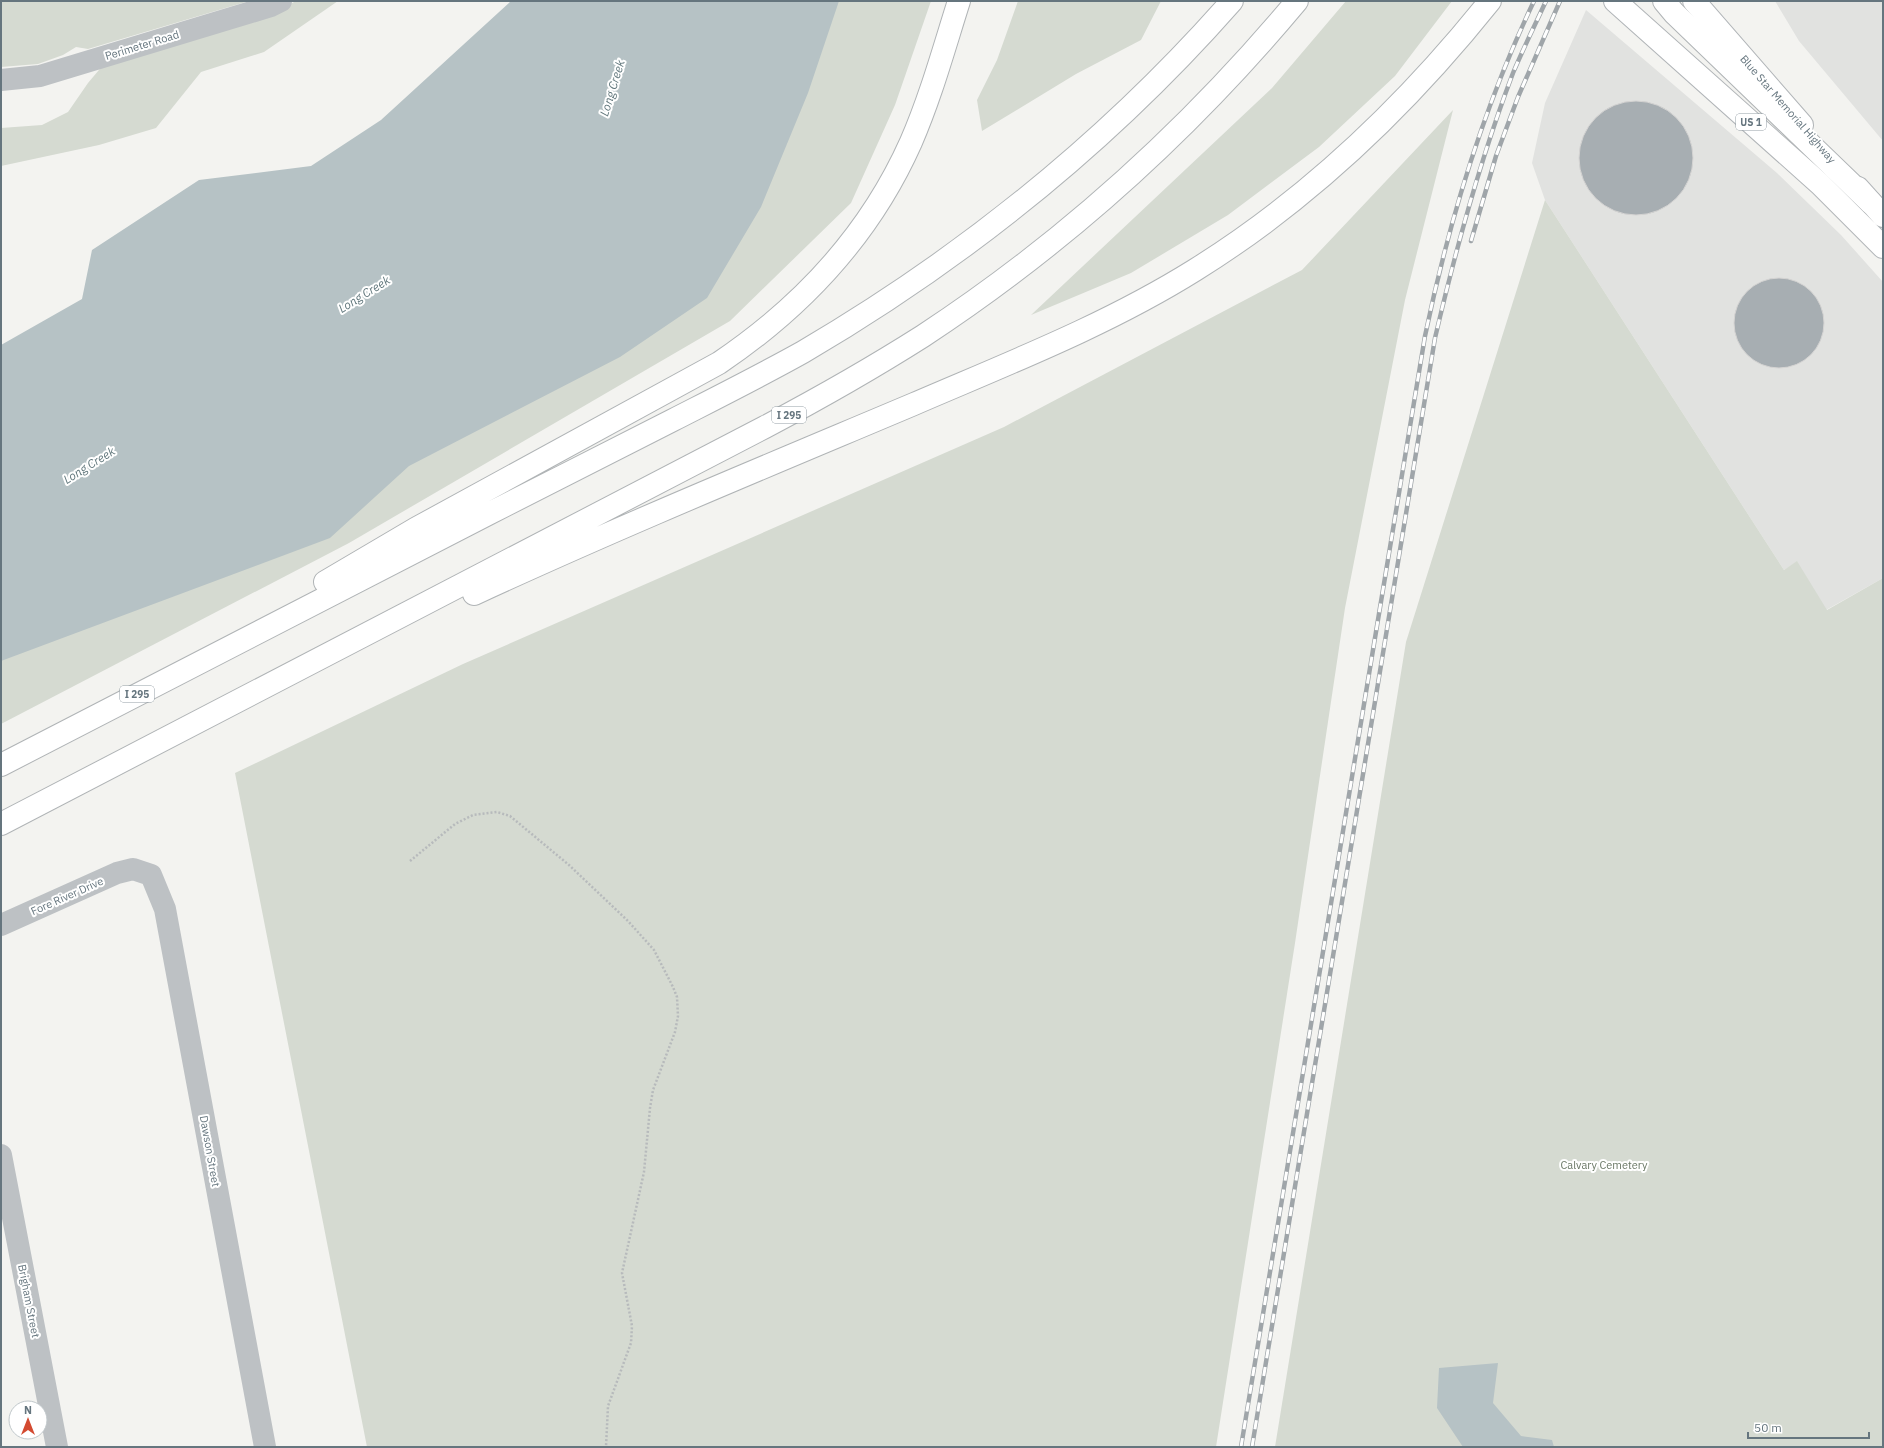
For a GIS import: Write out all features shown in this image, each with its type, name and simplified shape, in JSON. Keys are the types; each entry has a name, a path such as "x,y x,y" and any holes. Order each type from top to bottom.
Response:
{"main road":[{"path":"272,624 304,595 365,558 719,363 742,347 799,300 823,276 860,231 894,175 910,142 932,88 958,1"},
{"name":"I 295","path":"1,765 272,624 751,380 802,352 904,288 1001,220 1092,144 1177,62 1232,1"},
{"name":"I 295","path":"1,824 765,428 871,368 924,335 1026,262 1117,187 1245,61 1297,1"},
{"path":"204,719 531,568 1028,354 1126,309 1164,289 1255,230 1337,164 1417,87 1441,61 1490,1"},
{"name":"US 1","path":"1615,1 1820,184 1883,247"},
{"name":"US 1","path":"1664,1 1674,13 1758,96 1877,210"},
{"name":"Blue Star Memorial Highway","path":"1694,1 1877,210"}],"street":[{"name":"Perimeter Road","path":"1,80 40,76 264,9 281,1"},
{"name":"Fore River Drive","path":"1,925 117,873 133,869"},
{"name":"Dawson Street","path":"133,869 151,876 165,909 265,1447"},
{"name":"Brigham Street","path":"1,1155 57,1447"}],"path":[{"path":"410,861 455,824 473,815 497,812 510,816 569,865 628,921 654,950 673,987 676,997 678,1016 675,1032 653,1090 644,1172 622,1273 632,1326 631,1343 608,1406 606,1447"}],"shaded area":[{"path":"1775,1 1883,1 1883,141 1799,41"},
{"path":"1586,10 1777,173 1841,235 1883,282 1883,578 1826,610 1797,562 1784,570 1545,200 1532,163 1545,103"}],"green space":[{"path":"1,1 249,1 88,49 76,47 63,55 38,64 1,67"},
{"path":"296,1 338,1 264,52 201,72 156,128 99,145 1,166 1,128 42,125 68,112 88,83 104,64 269,15"},
{"path":"649,1 931,1 895,105 851,203 730,321 349,543 1,724 1,541"},
{"path":"1018,1 1161,1 1141,40 1076,74 982,131 977,100 997,60"},
{"path":"1346,1 1452,1 1395,76 1319,147 1228,215 1131,273 1031,315 1272,88"},
{"path":"1453,110 1405,300 1345,608 1295,943 1216,1447 367,1447 235,773 463,664 1004,427 1302,270"},
{"name":"Calvary Cemetery","path":"1545,200 1784,570 1797,561 1827,610 1883,578 1883,1447 1275,1447 1406,642"}],"water":[{"name":"Long Creek","path":"511,1 839,1 808,93 761,207 707,298 620,357 409,466 330,538 1,661 1,345 82,299 92,250 199,180 311,166 381,120"},
{"path":"1498,1363 1493,1403 1521,1436 1552,1440 1554,1447 1463,1447 1437,1408 1439,1368"}],"building":[{"path":"1636,101 1647,102 1658,106 1676,118 1688,136 1692,147 1692,169 1688,180 1676,198 1658,210 1647,214 1636,215 1625,214 1614,210 1596,198 1584,180 1580,169 1579,158 1580,147 1584,136 1596,118 1614,106 1625,102"},
{"path":"1779,278 1796,281 1811,291 1821,306 1824,323 1821,340 1811,355 1796,365 1779,368 1762,365 1747,355 1737,340 1734,323 1737,306 1747,291 1762,281"}],"railway":[{"path":"1241,1447 1425,336 1445,250 1469,166 1499,82 1534,1"},
{"path":"1252,1447 1435,338 1451,271 1479,171 1513,73 1546,1"},
{"path":"1471,241 1496,156 1518,97 1560,1"}]}
